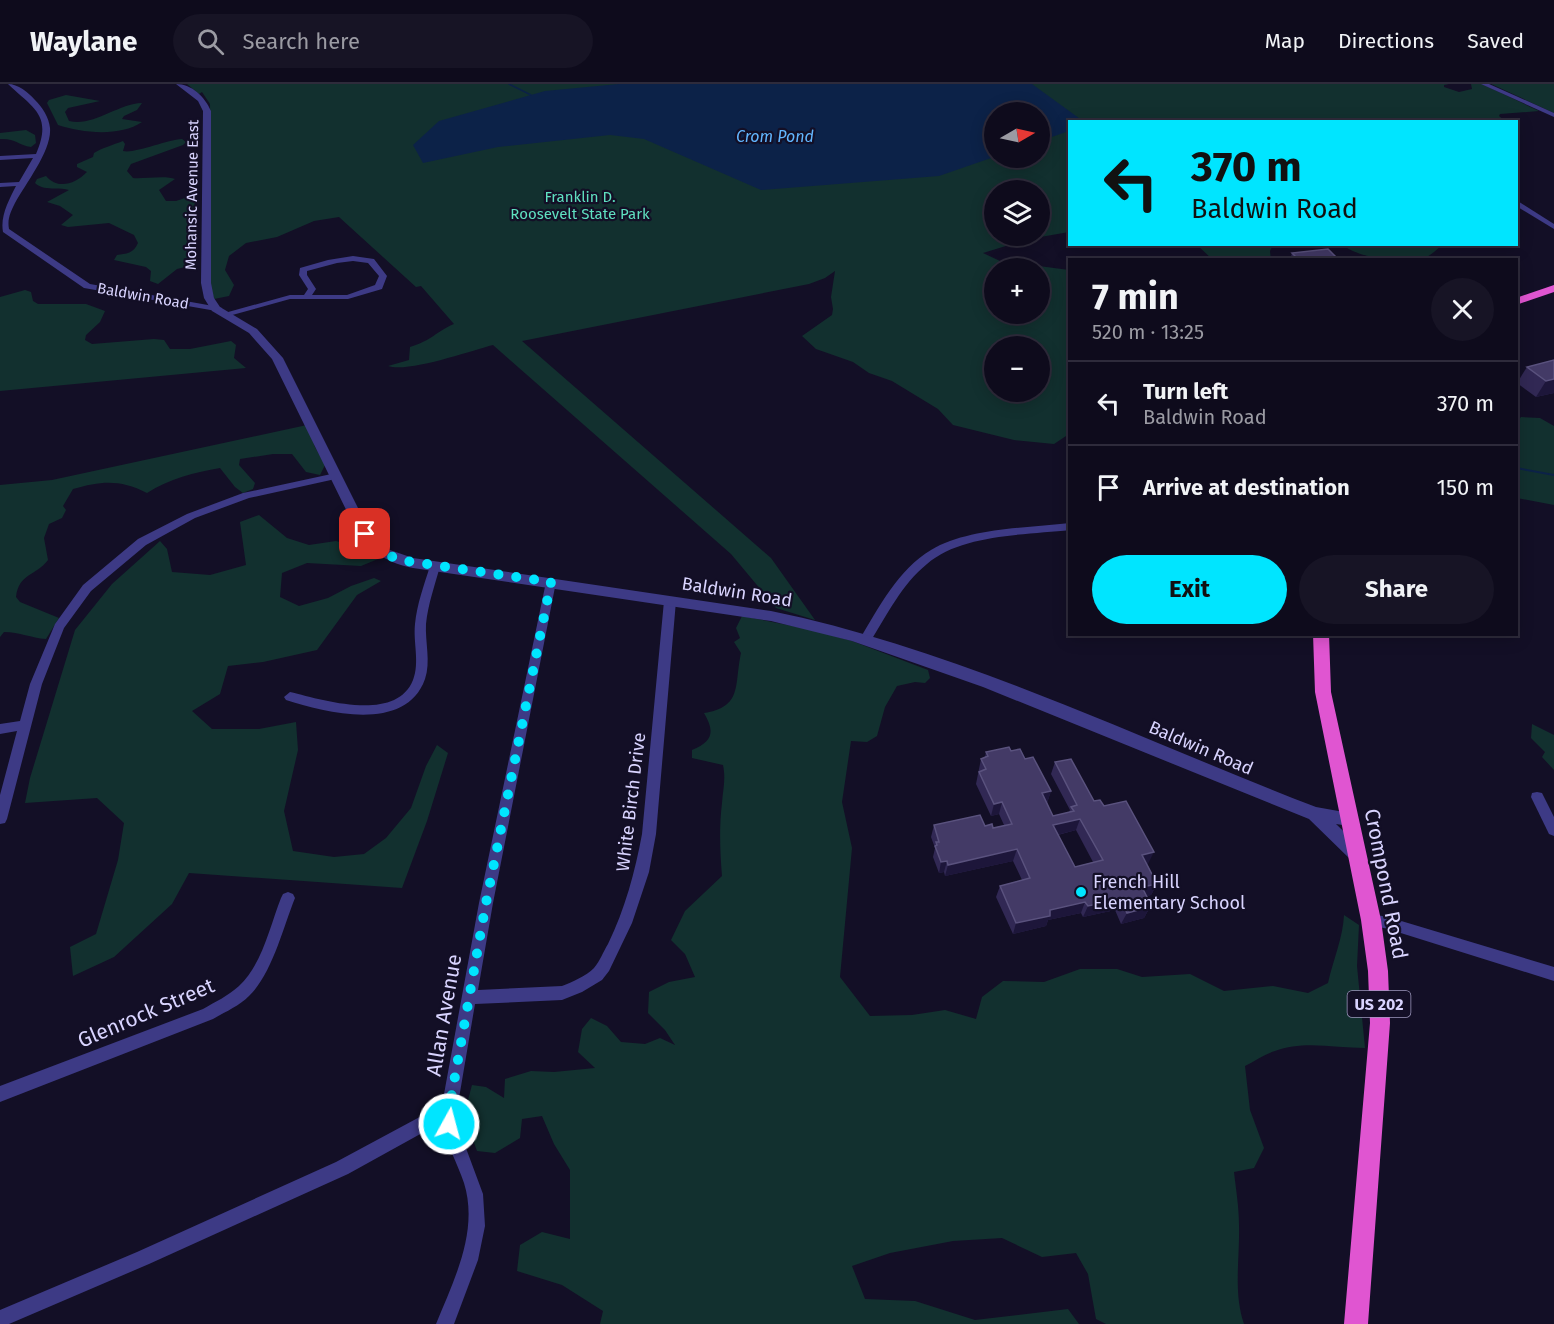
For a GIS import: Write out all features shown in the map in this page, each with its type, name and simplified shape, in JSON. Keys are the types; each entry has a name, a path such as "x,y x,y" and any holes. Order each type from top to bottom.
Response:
{"highway":[{"path":"1518,301 1554,288"},
{"name":"Crompond Road","path":"1321,636 1323,692 1371,920 1378,971 1380,1023 1356,1324"}],"street":[{"name":"Baldwin Road","path":"11,84 33,99 43,111 47,121 46,137 7,212 5,229 87,286 102,291 223,312 253,331 277,357 356,521 382,552 399,560 435,566 791,620 866,639 1059,710 1315,814 1349,819"},
{"name":"Mohansic Avenue East","path":"180,84 202,100 207,111 206,283 209,298 223,312"},
{"path":"1484,84 1554,115"},
{"path":"0,159 38,156"},
{"path":"0,185 21,184"},
{"path":"1518,203 1554,226"},
{"path":"223,312 290,297 348,297 362,294 379,287 383,276 371,261 359,258 337,259 303,270 303,275 312,289 307,296"},
{"path":"0,819 36,684 60,627 87,588 142,542 191,516 228,501 336,476"},
{"path":"866,639 904,583 935,552 983,538 1068,526"},
{"path":"290,697 342,709 380,710 398,703 413,693 420,678 421,620 435,566"},
{"name":"Allan Avenue","path":"445,1324 471,1253 477,1221 476,1194 455,1147 449,1124 449,1110 486,903 551,582"},
{"name":"White Birch Drive","path":"471,997 562,993 597,975 604,966 625,923 642,872 649,834 670,601"},
{"path":"0,729 24,725"},
{"path":"1537,797 1554,830"},
{"path":"1315,814 1357,855"},
{"name":"Glenrock Street","path":"0,1094 208,1014 227,1003 246,988 256,972 288,898"},
{"path":"1371,920 1388,923 1554,974"},
{"path":"0,1319 143,1258 342,1168 449,1110"}],"green space":[{"name":"Franklin D. Roosevelt State Park","path":"187,84 1449,84 1444,87 1459,92 1472,89 1471,84 1482,84 1539,111 1500,114 1499,116 1504,120 1068,120 1068,232 1050,235 1050,180 984,180 984,246 1006,246 983,253 994,258 984,258 984,324 1050,324 1050,268 1068,270 1068,435 1054,444 1014,440 953,425 938,409 892,381 869,373 853,362 816,349 802,336 832,315 831,297 835,271 809,284 522,341 771,558 815,620 776,608 731,554 493,345 410,367 388,366 409,360 410,347 454,324 421,286 416,287 339,217 314,221 277,237 246,243 229,256 225,270 234,285 229,296 214,299 211,287 210,104 202,92 199,94"},
{"path":"1491,84 1554,84 1554,113"},
{"path":"66,95 100,101 68,108 65,112 69,121 87,121 123,107 142,103 137,110 122,119 142,122 133,127 112,132 89,132 58,125 47,103 49,100"},
{"path":"26,130 35,135 36,143 31,147 0,139 0,133"},
{"path":"182,139 186,142 183,145 131,164 127,171 133,178 175,179 159,190 166,201 176,201 194,195 196,198 190,226 197,264 177,269 158,284 150,281 151,271 146,267 114,260 117,255 134,249 138,243 134,235 109,223 68,227 61,225 73,215 60,206 47,202 69,190 47,188 35,183 37,179 46,176 61,184 77,180 87,172 77,167 77,164 93,157 97,151 123,141 125,144 123,151 128,151"},
{"path":"1198,246 1272,246 1271,258 1211,258"},
{"path":"1344,246 1440,247 1423,258 1378,258"},
{"path":"25,290 31,292 33,301 38,304 86,304 105,311 100,322 86,335 85,340 92,344 154,339 164,340 170,349 190,349 231,341 236,345 234,358 246,368 0,391 0,297"},
{"path":"1521,417 1540,418 1554,426 1554,505 1518,498 1518,421"},
{"path":"307,425 325,465 320,475 306,472 292,454 273,454 240,459 239,465 255,483 253,489 243,493 235,487 220,468 182,477 147,493 119,483 93,484 73,489 63,506 66,510 62,518 49,524 44,538 48,560 24,579 16,597 20,602 59,618 46,639 4,632 0,637 0,485 52,480"},
{"path":"259,515 287,538 309,545 336,541 357,547 378,559 361,566 307,563 282,573 280,597 299,606 328,598 351,586 374,578 381,581 357,595 317,650 263,662 228,666 220,694 192,711 212,729 259,729 296,722 298,750 284,811 293,851 334,857 364,854 386,838 411,808 426,766 437,745 448,753 427,821 402,888 189,873 172,904 114,957 73,976 70,947 96,934 118,860 124,823 97,798 25,803 30,778 75,630 112,584 160,541 167,549 172,572 210,575 246,565 240,522"},
{"path":"742,616 813,630 852,641 928,670 930,678 925,683 915,682 897,686 885,707 877,736 867,742 851,741 842,802 852,848 840,977 870,1016 912,1015 945,1010 976,1019 982,997 1003,981 1044,982 1080,969 1117,969 1142,977 1190,974 1224,991 1273,986 1308,993 1328,983 1340,941 1344,915 1359,925 1357,966 1365,1048 1297,1046 1271,1052 1245,1066 1250,1110 1264,1148 1254,1168 1234,1172 1239,1218 1238,1287 1244,1324 1106,1324 1096,1319 1088,1274 1076,1253 1042,1257 1002,1238 953,1241 890,1253 852,1266 865,1299 915,1301 975,1320 1068,1309 1079,1324 600,1324 603,1311 562,1285 517,1271 520,1245 542,1232 570,1239 570,1170 554,1144 542,1116 522,1119 520,1138 495,1153 477,1151 464,1115 472,1085 486,1087 504,1098 505,1079 531,1071 554,1072 595,1068 578,1052 582,1029 591,1018 607,1026 621,1042 645,1044 660,1038 675,1045 665,1030 648,1013 649,992 669,982 695,977 685,954 671,940 685,911 722,876 720,830 723,765 692,758 692,750 704,743 710,735 710,726 704,713 725,706 734,693 741,653 734,642 740,638 736,628"},
{"path":"1532,724 1554,735 1554,770 1542,757 1545,752 1531,738"}],"water":[{"name":"Crom Pond","path":"619,84 1032,84 1082,120 1068,120 1068,131 1050,138 1050,102 984,102 984,160 939,176 761,190 644,139 610,135 498,147 423,163 413,145 439,121 545,91"}],"building":[{"path":"1328,249 1336,257 1297,258 1292,253"},
{"path":"1554,360 1554,379 1546,381 1527,367"},
{"name":"French Hill Elementary School","path":"1009,747 1011,751 1020,749 1025,759 1033,757 1051,791 1042,793 1053,816 1074,811 1071,807 1077,805 1055,762 1071,759 1094,801 1100,800 1104,806 1126,801 1154,852 1142,855 1157,884 1142,887 1151,905 1127,913 1120,899 1088,906 1085,902 1050,910 1050,916 1016,923 1000,886 1030,878 1017,849 948,865 947,861 941,862 935,846 936,842 939,842 934,825 980,815 985,826 992,824 993,828 1012,824 1002,802 994,804 979,772 986,769 981,759 988,756 986,752","holes":["1080,819 1103,860 1075,867 1053,825"]}],"waterway":[{"path":"509,84 531,95"},
{"path":"1518,468 1554,475"}],"place":[{"name":"French Hill Elementary School","path":"1081,892"}],"route":[{"path":"365,534 382,552 399,560 551,582 534,676 486,903 449,1110 449,1124"}]}
